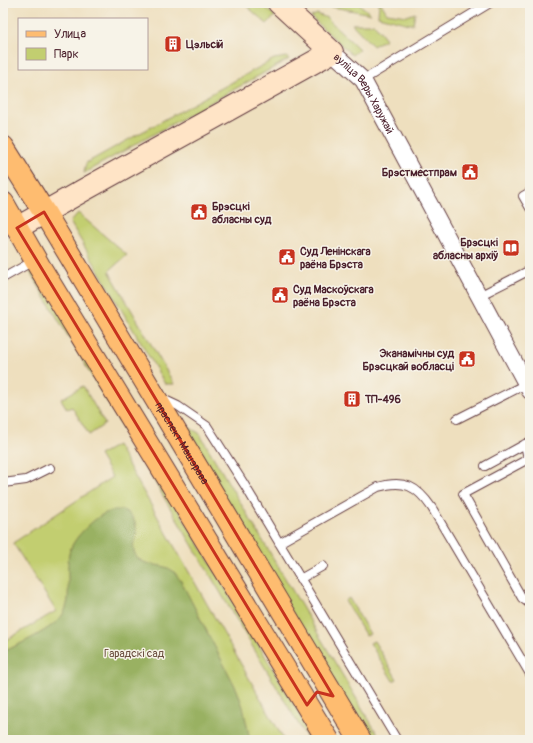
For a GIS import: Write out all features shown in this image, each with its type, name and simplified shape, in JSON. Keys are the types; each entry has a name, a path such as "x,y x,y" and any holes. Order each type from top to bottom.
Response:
{"main road":[{"name":"праспект Машэрава","path":"3,147 44,212 360,740"},
{"path":"3,204 328,740"},
{"path":"307,705 308,699 317,692 326,692 333,696"}],"street":[{"path":"279,3 332,52"},
{"name":"вуліца Веры Харужай","path":"17,228 332,52 363,80 528,388"}],"lane":[{"path":"363,80 490,3"},
{"path":"530,192 523,196 530,208"},
{"path":"3,278 36,260"},
{"path":"479,296 530,270"},
{"path":"457,419 528,388"},
{"path":"151,392 178,406 207,426 397,740"},
{"path":"485,466 528,443 528,459 463,494 522,598 530,604"},
{"path":"3,483 26,480 50,468"},
{"path":"279,543 378,487 391,483 404,484 424,497 432,508 530,674"},
{"path":"300,579 323,566"}],"highlighted area":[{"path":"44,212 333,696 317,692 307,705 17,228"}],"green space":[{"path":"243,3 261,3 275,16 267,24"},
{"path":"332,3 358,3 371,14 327,6"},
{"path":"379,3 381,3 387,13 407,16 415,13 413,24 378,16"},
{"path":"317,14 327,18 359,49 352,55 311,17"},
{"path":"352,24 374,24 386,39 373,46"},
{"path":"287,57 289,59 84,173 86,163 274,59"},
{"path":"78,213 127,255 109,271 174,384 165,384 70,222"},
{"path":"36,269 315,740 308,740 30,272"},
{"path":"83,386 105,424 89,435 72,407 67,409 61,399"},
{"path":"178,421 199,433 381,740 368,740"},
{"name":"Гарадскі сад","path":"117,445 284,740 3,740 3,642 56,611 13,543 112,477 99,455"},
{"name":"Гарадскі сад","path":"114,510 122,510 127,512 134,521 136,536 133,549 138,558 147,563 168,568 174,572 181,581 237,690 243,707 250,740 3,740 3,652 44,631 63,614 68,601 68,559 73,544 92,522 102,515"},
{"path":"349,598 370,634 366,636 345,601"},
{"path":"374,641 397,679 393,681 370,643"}],"place":[{"name":"Цэльсій","path":"173,44"},
{"name":"Брэстместпрам","path":"470,172"},
{"name":"Брэсцкі абласны суд","path":"199,212"},
{"name":"Брэсцкі абласны архіў","path":"511,248"},
{"name":"Суд Ленінскага раёна Брэста","path":"287,257"},
{"name":"Суд Маскоўскага раёна Брэста","path":"280,295"},
{"name":"Эканамічны суд Брэсцкай вобласці","path":"467,359"},
{"name":"ТП-496","path":"352,399"}]}
